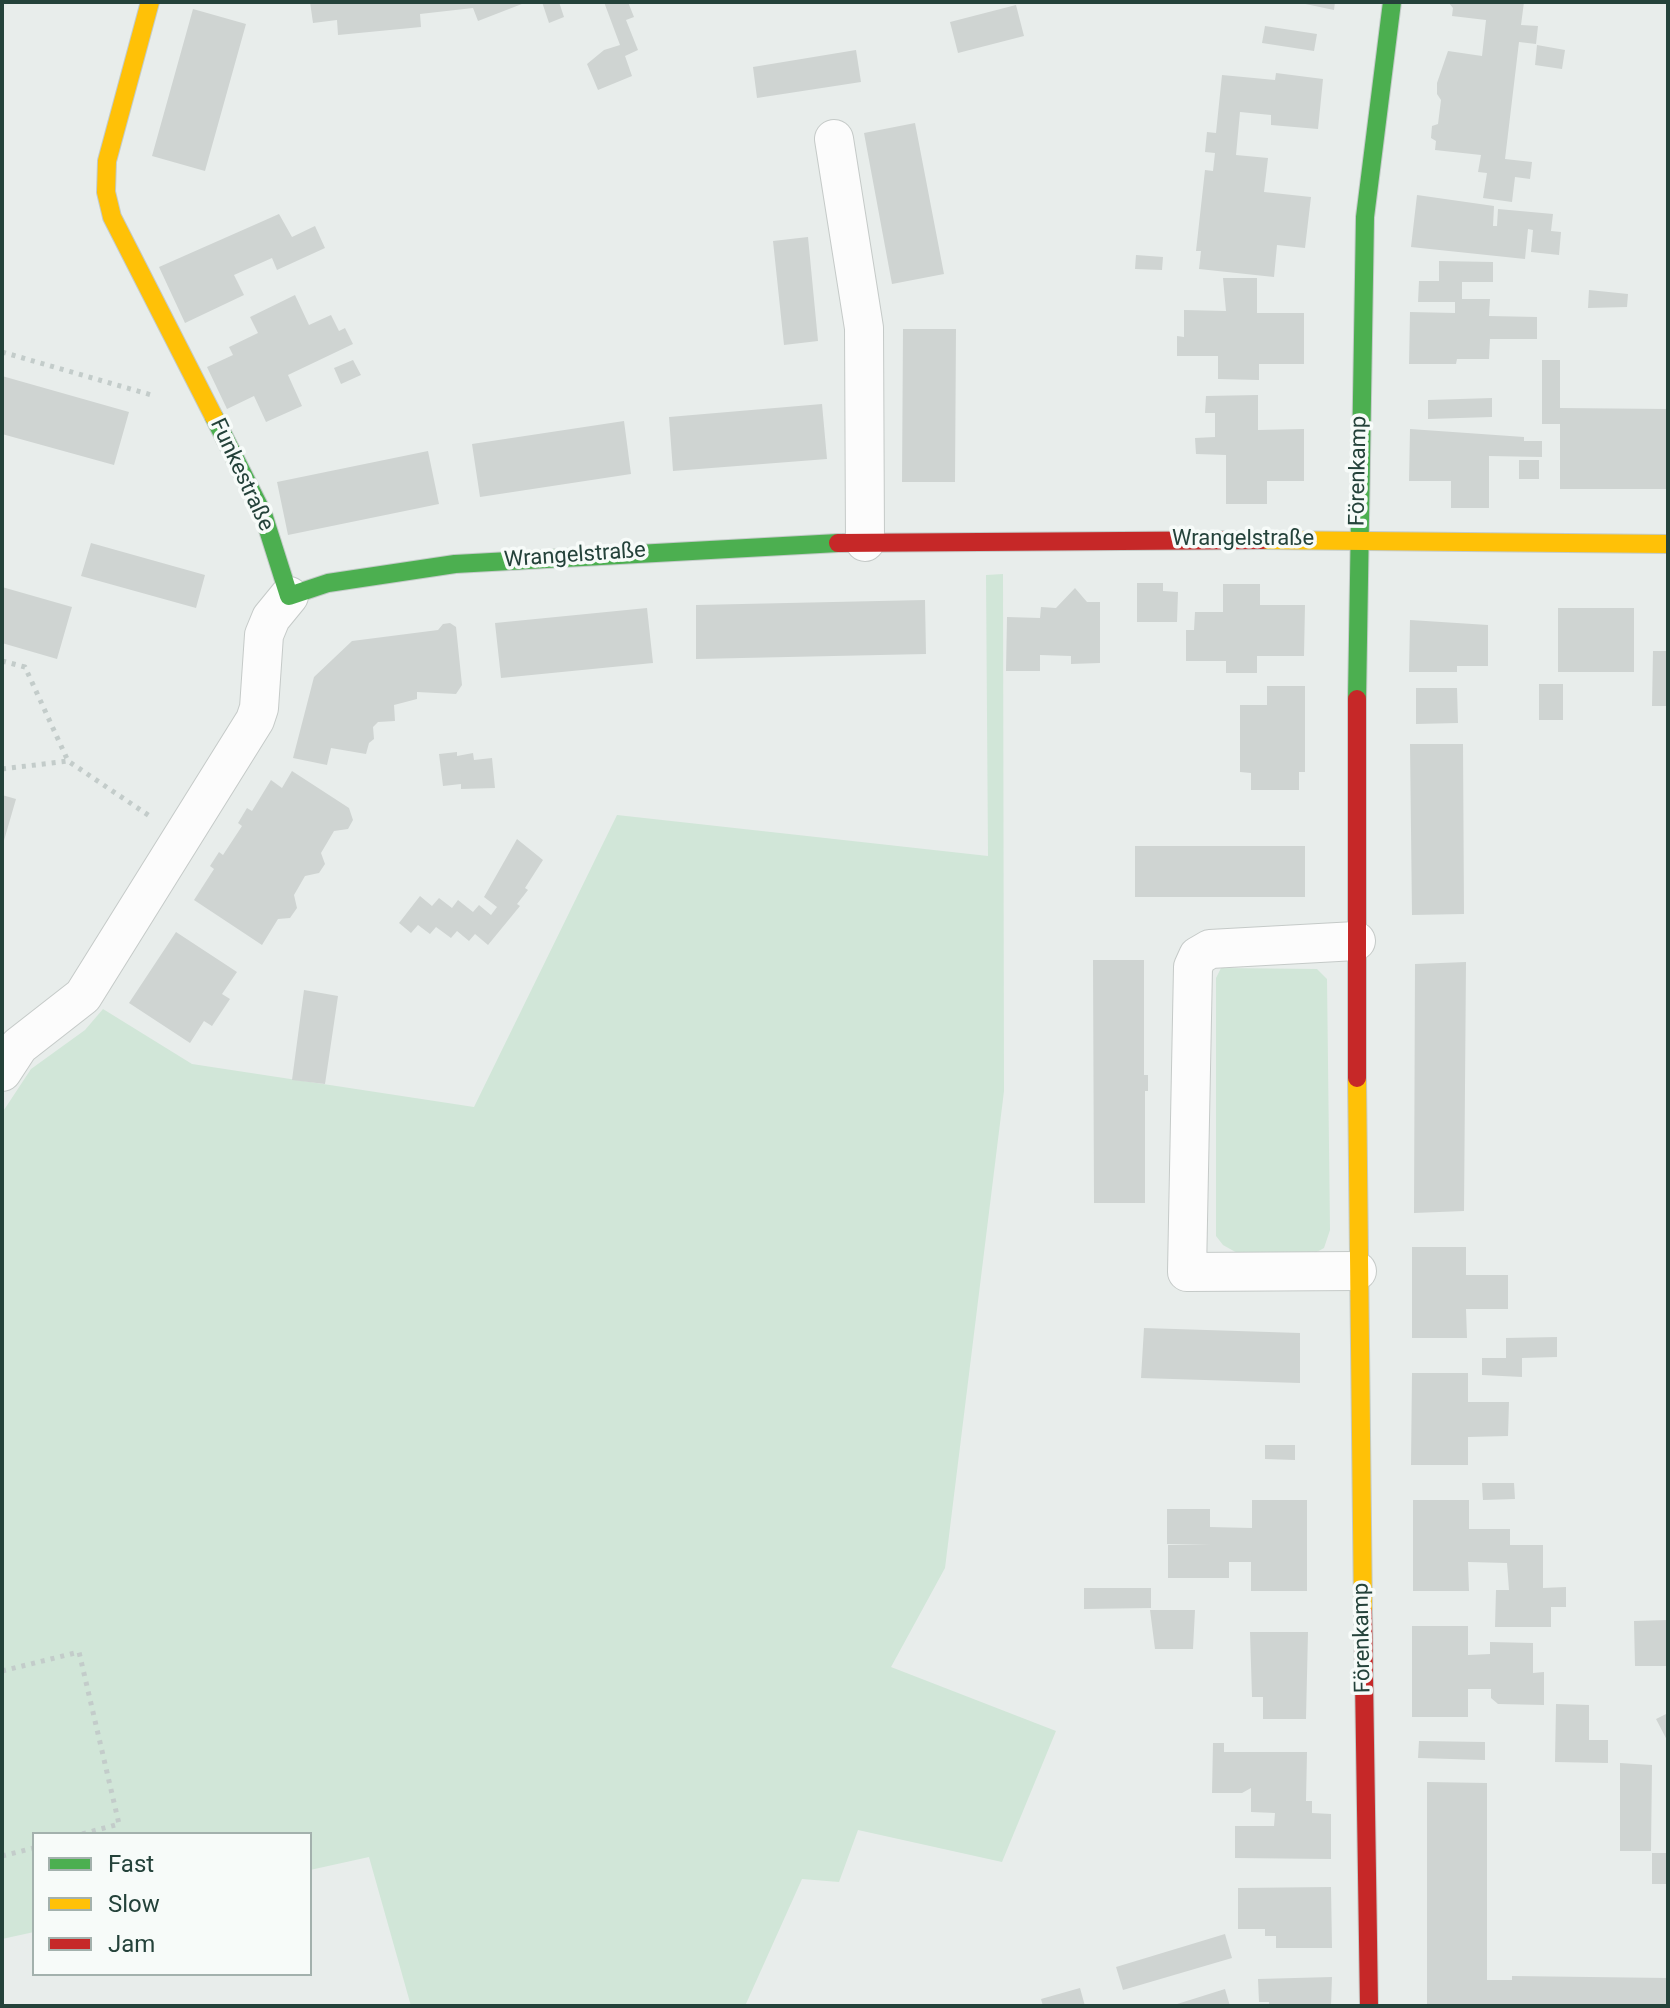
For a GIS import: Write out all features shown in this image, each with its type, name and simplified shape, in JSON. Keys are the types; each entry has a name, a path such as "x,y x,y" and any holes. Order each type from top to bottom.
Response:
{"street":[{"name":"Funkestraße","path":"150,2 107,161 106,192 112,217 263,514 289,596"},
{"name":"Förenkamp","path":"1369,2006 1357,1271 1357,539 1365,217 1392,2"},
{"path":"834,139 864,328 865,542"},
{"name":"Wrangelstraße","path":"289,596 328,583 455,564 865,542 1357,539 1668,544"},
{"path":"2,1072 19,1046 83,996 255,720 259,708 264,635 271,618 289,596"},
{"path":"1356,941 1210,949 1198,956 1193,967 1187,1272 1357,1271"}],"path":[{"path":"2,352 166,399 196,383"},
{"path":"2,661 25,667 68,761 183,839"},
{"path":"2,769 68,761"},
{"path":"2,1671 79,1652 119,1824 89,1832"},
{"path":"2,1856 32,1848"}],"green space":[{"path":"1003,574 1004,1091 945,1568 891,1667 1056,1731 1002,1862 858,1830 839,1882 802,1879 745,2006 411,2006 369,1857 312,1870 312,1832 32,1832 32,1932 2,1939 2,1113 31,1069 85,1030 103,1009 192,1064 474,1107 617,815 988,856 986,575"},
{"path":"1221,968 1317,969 1327,979 1330,1230 1324,1248 1315,1253 1239,1254 1223,1245 1216,1236 1216,978"}],"building":[{"path":"310,2 527,2 478,21 473,8 420,14 421,27 338,35 337,20 313,23"},
{"path":"542,2 559,2 564,17 549,23"},
{"path":"604,2 628,2 634,17 626,20 638,50 625,56 632,76 598,90 587,64 604,50 620,45"},
{"path":"1296,2 1335,2 1334,10"},
{"path":"1448,2 1524,2 1521,25 1538,26 1536,44 1519,42 1505,159 1532,162 1530,179 1515,177 1512,202 1483,198 1487,173 1478,172 1481,155 1435,150 1436,141 1431,138 1432,126 1438,124 1441,100 1437,94 1437,83 1448,51 1482,56 1486,20 1452,16 1453,8"},
{"path":"1016,5 1024,36 958,53 950,22"},
{"path":"193,9 246,24 205,171 152,156"},
{"path":"1265,26 1317,34 1314,51 1262,43"},
{"path":"1537,45 1565,50 1562,69 1535,65"},
{"path":"856,50 861,82 757,98 753,67"},
{"path":"1276,73 1323,79 1318,129 1271,125 1271,115 1240,112 1236,155 1268,158 1264,192 1311,197 1305,248 1277,245 1274,277 1199,269 1201,251 1196,251 1205,170 1213,171 1215,153 1205,152 1207,132 1216,133 1222,75 1275,80"},
{"path":"915,123 944,274 892,284 864,133"},
{"path":"1417,195 1494,206 1493,226 1497,226 1498,209 1553,214 1551,231 1561,232 1559,255 1531,252 1533,230 1528,229 1525,259 1411,247"},
{"path":"279,214 292,237 315,226 325,248 277,270 272,258 234,275 244,295 185,323 159,267"},
{"path":"808,237 818,341 784,345 773,241"},
{"path":"1136,255 1163,257 1162,270 1135,269"},
{"path":"1439,261 1493,262 1493,282 1462,282 1462,299 1490,299 1489,316 1537,317 1537,339 1490,339 1489,359 1457,359 1456,364 1409,364 1410,312 1455,313 1455,302 1418,302 1419,281 1439,281"},
{"path":"1223,278 1257,278 1257,313 1304,313 1304,364 1259,364 1259,380 1218,379 1218,356 1177,356 1177,336 1184,337 1184,310 1226,311"},
{"path":"1589,290 1628,294 1627,307 1588,308"},
{"path":"295,295 309,325 331,315 339,331 345,328 353,344 288,375 302,406 266,422 254,396 227,409 207,367 233,355 229,347 258,333 250,317"},
{"path":"903,329 956,329 955,482 902,482"},
{"path":"353,360 361,375 341,384 334,368"},
{"path":"1542,360 1560,360 1560,408 1668,409 1668,489 1560,489 1560,424 1542,424"},
{"path":"2,376 129,412 114,465 2,434"},
{"path":"1258,395 1258,430 1304,429 1304,481 1267,481 1267,504 1226,504 1226,455 1196,454 1195,438 1215,437 1215,413 1205,413 1206,396"},
{"path":"1492,398 1492,417 1428,419 1428,400"},
{"path":"822,404 827,459 673,471 669,417"},
{"path":"624,421 631,474 480,497 472,444"},
{"path":"1410,429 1524,437 1524,441 1542,441 1542,457 1489,456 1489,508 1451,508 1451,481 1409,481"},
{"path":"428,451 439,504 288,535 277,482"},
{"path":"1519,460 1539,460 1539,479 1519,479"},
{"path":"91,543 205,575 196,608 81,576"},
{"path":"1137,583 1163,583 1163,591 1178,592 1177,622 1137,622"},
{"path":"1223,584 1260,584 1260,605 1305,605 1304,656 1257,656 1257,673 1226,673 1226,661 1186,661 1186,630 1194,630 1195,612 1223,612"},
{"path":"2,587 72,607 57,659 2,643"},
{"path":"1075,588 1087,602 1100,602 1100,663 1071,664 1071,656 1040,655 1040,671 1006,671 1007,617 1040,618 1041,607 1056,608"},
{"path":"925,600 926,654 696,659 696,605"},
{"path":"647,608 653,663 501,678 495,623"},
{"path":"1558,608 1634,608 1634,672 1558,672"},
{"path":"1410,620 1488,625 1488,666 1457,666 1457,672 1409,672"},
{"path":"450,623 456,627 462,685 456,694 417,692 417,699 394,705 395,721 378,722 373,727 374,739 369,743 366,754 331,748 327,765 293,758 314,677 352,641 438,630 443,624"},
{"path":"1653,651 1668,651 1668,706 1652,706"},
{"path":"1539,684 1563,684 1563,720 1539,720"},
{"path":"1267,686 1305,686 1305,772 1299,772 1299,790 1251,790 1251,773 1240,772 1240,705 1267,705"},
{"path":"1416,688 1457,688 1458,723 1416,724"},
{"path":"1410,744 1463,744 1464,914 1412,915"},
{"path":"457,752 457,756 473,753 474,760 492,758 495,788 461,789 461,784 443,786 439,754"},
{"path":"292,771 349,808 353,820 348,829 334,831 321,853 325,864 319,873 305,876 294,895 297,908 290,918 278,919 262,945 194,900 214,869 210,866 219,852 223,855 242,826 238,823 247,808 252,811 271,780 282,788"},
{"path":"2,795 16,799 3,844 2,844"},
{"path":"517,839 543,860 517,904 520,906 488,945 475,934 469,941 457,931 451,938 436,927 430,934 418,925 411,933 399,923 420,896 432,906 439,898 452,908 458,900 473,912 479,905 491,915 497,907 484,897"},
{"path":"1135,846 1305,846 1305,897 1135,897"},
{"path":"176,932 237,972 222,994 230,999 212,1026 204,1021 190,1043 129,1003"},
{"path":"1093,960 1144,960 1144,1075 1148,1075 1148,1091 1145,1091 1145,1203 1094,1203"},
{"path":"1466,962 1464,1211 1414,1213 1415,964"},
{"path":"304,990 338,996 325,1084 292,1080"},
{"path":"1412,1247 1466,1247 1466,1275 1508,1275 1508,1309 1466,1309 1467,1338 1412,1338"},
{"path":"1144,1328 1300,1333 1300,1383 1141,1378"},
{"path":"1557,1337 1557,1357 1522,1358 1522,1377 1482,1375 1482,1358 1506,1358 1506,1338"},
{"path":"1412,1373 1468,1373 1468,1402 1509,1402 1508,1436 1468,1437 1468,1465 1411,1465"},
{"path":"1265,1445 1295,1445 1295,1460 1265,1459"},
{"path":"1482,1483 1514,1483 1515,1499 1483,1500"},
{"path":"1252,1500 1307,1500 1307,1591 1251,1591 1251,1562 1229,1562 1229,1578 1168,1578 1168,1545 1211,1545 1167,1544 1167,1509 1210,1509 1210,1527 1252,1528"},
{"path":"1413,1500 1469,1500 1469,1529 1510,1529 1510,1545 1543,1545 1543,1588 1566,1587 1566,1607 1551,1607 1551,1627 1495,1627 1496,1590 1509,1590 1507,1563 1468,1562 1469,1591 1413,1591"},
{"path":"1084,1588 1151,1588 1151,1608 1084,1609"},
{"path":"1150,1610 1195,1610 1193,1649 1155,1649"},
{"path":"1668,1620 1668,1666 1635,1666 1634,1621"},
{"path":"1412,1626 1468,1626 1468,1655 1490,1654 1490,1642 1533,1643 1533,1673 1544,1672 1544,1705 1498,1704 1491,1698 1491,1689 1468,1689 1468,1717 1412,1717"},
{"path":"1250,1632 1308,1632 1306,1719 1263,1719 1263,1697 1252,1697"},
{"path":"1556,1704 1589,1705 1589,1740 1608,1740 1608,1763 1555,1762"},
{"path":"1668,1713 1668,1742 1656,1719"},
{"path":"1419,1741 1485,1742 1485,1760 1418,1758"},
{"path":"1213,1743 1224,1743 1224,1752 1307,1752 1306,1801 1312,1801 1312,1813 1331,1814 1331,1859 1235,1858 1235,1826 1274,1826 1275,1813 1251,1812 1251,1788 1242,1793 1212,1793"},
{"path":"1620,1763 1652,1765 1651,1851 1620,1851"},
{"path":"1427,1782 1487,1783 1487,1980 1512,1980 1512,1976 1668,1978 1668,2006 1427,2006"},
{"path":"1652,1853 1668,1853 1668,1884 1652,1884"},
{"path":"1331,1887 1332,1948 1276,1948 1276,1936 1265,1936 1265,1929 1238,1929 1238,1888"},
{"path":"1225,1934 1232,1958 1123,1990 1116,1967"},
{"path":"1332,1977 1331,2006 1269,2006 1269,2002 1259,2002 1258,1979"},
{"path":"1080,1988 1085,2006 1043,2006 1041,1999"},
{"path":"1225,1989 1230,2006 1174,2006 1174,2005"}],"traffic: fast":[{"path":"1357,699 1365,217 1392,2"},
{"path":"214,417 263,514 289,596 328,583 455,564 838,543"}],"traffic: slow":[{"path":"150,2 107,161 106,192 112,217 214,417"},
{"path":"1263,540 1668,544"},
{"path":"1357,1078 1363,1612"}],"traffic: jam":[{"path":"838,543 1263,540"},
{"path":"1357,699 1357,1078"},
{"path":"1363,1612 1369,2006"}]}
